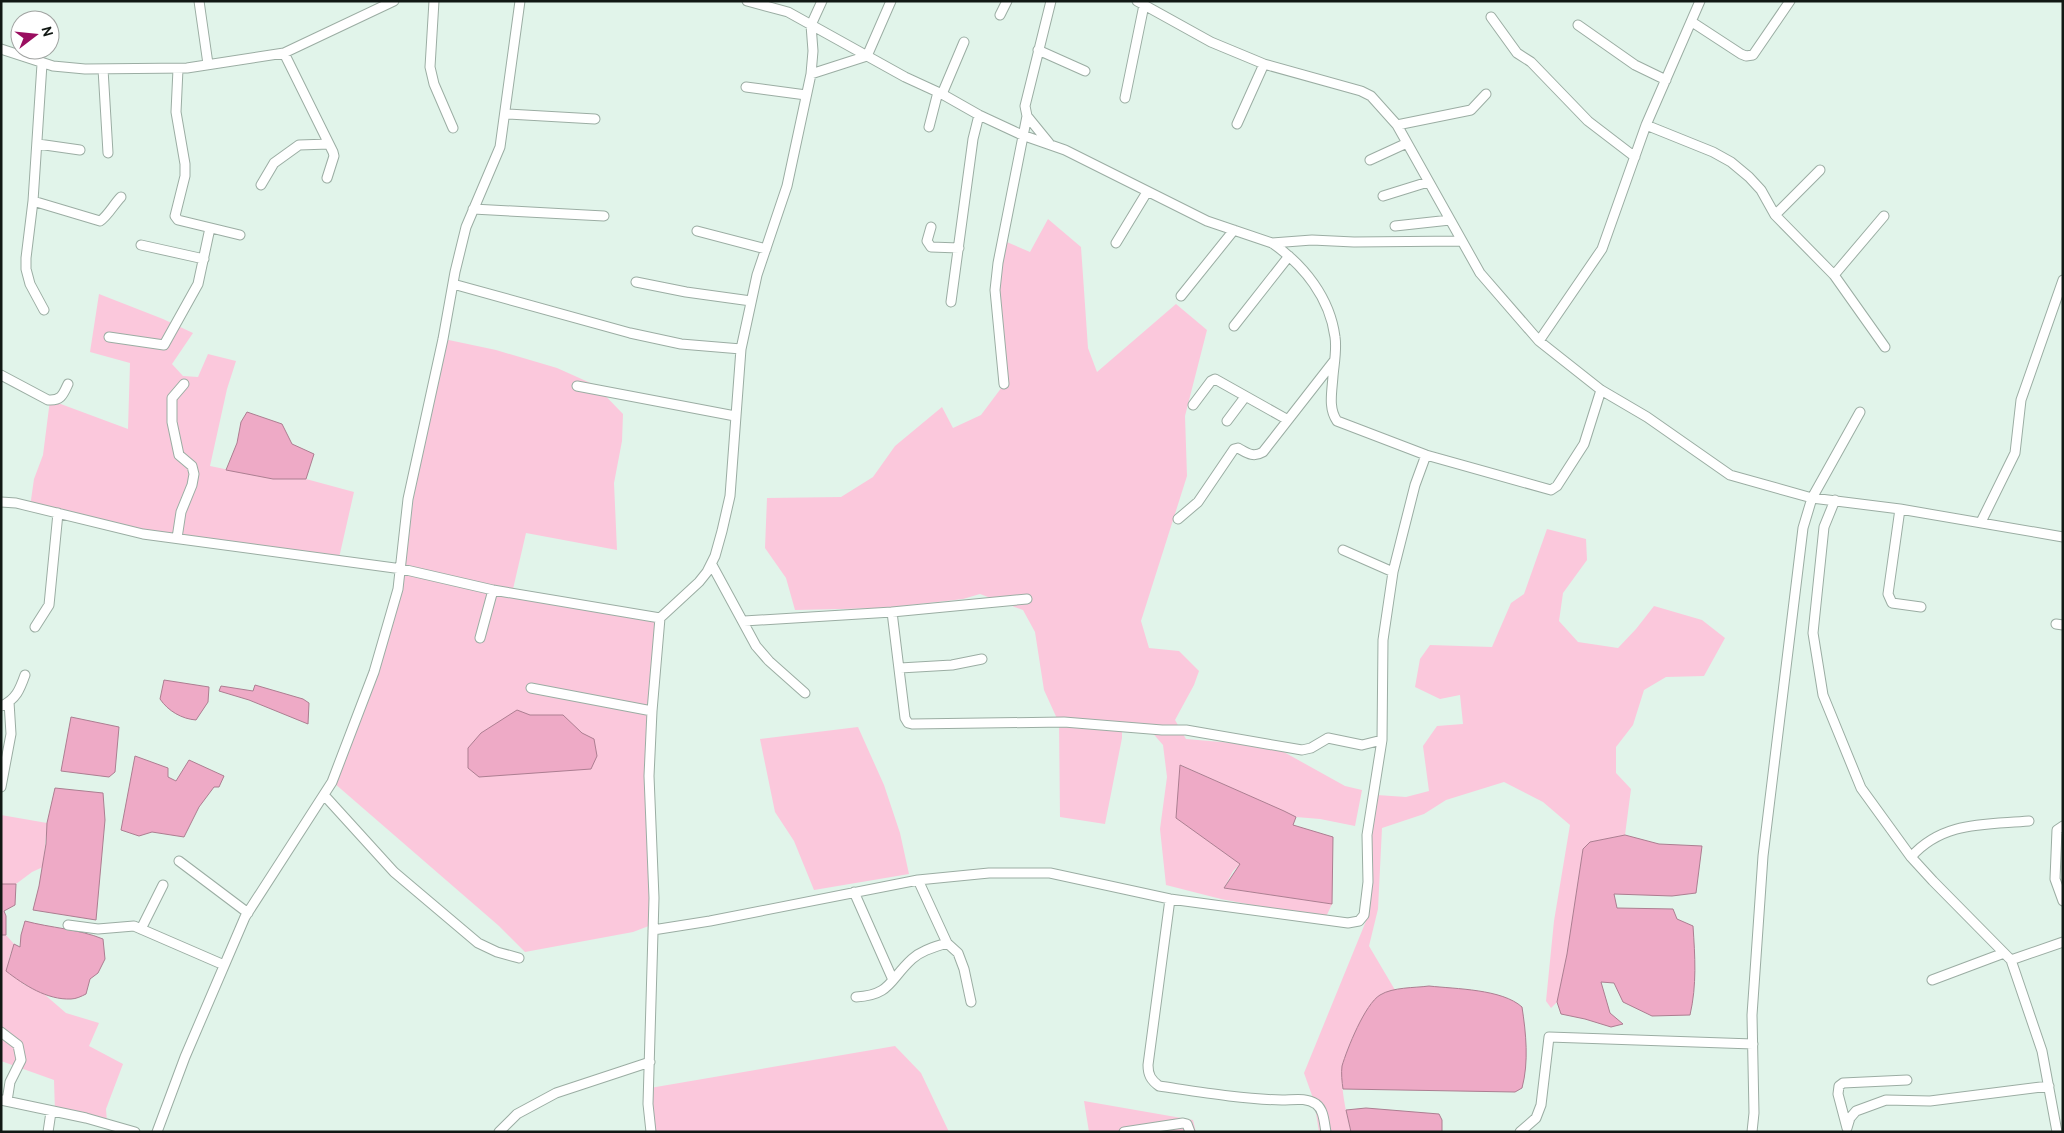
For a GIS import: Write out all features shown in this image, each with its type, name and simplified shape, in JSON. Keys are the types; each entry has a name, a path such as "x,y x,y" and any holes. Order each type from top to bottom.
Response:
{"street":[{"path":"199,1 208,64"},
{"path":"1,49 42,64 85,69 178,69 284,53 394,1"},
{"path":"434,1 430,67 434,84 453,128"},
{"path":"157,1132 184,1057 248,913 332,782 374,672 398,589 402,568 408,499 444,339 453,284 466,227 500,147 520,1"},
{"path":"747,1 788,12 905,77 1022,135 1049,144 1207,220 1272,244 1289,256 1302,268 1324,302 1329,314 1335,338 1330,407 1336,421 1426,455 1554,489 1584,444 1601,390"},
{"path":"650,1132 648,1104 654,930 653,844 649,776 652,711 660,618 699,582 712,565 722,531 730,496 741,349 757,275 788,186 811,74 813,51 811,25 822,1"},
{"path":"811,74 868,56 891,1"},
{"path":"1000,15 1007,1"},
{"path":"1004,384 995,290 998,262 1027,116 1025,106 1051,1"},
{"path":"1539,341 1602,249 1646,124 1700,1"},
{"path":"1692,22 1741,54 1746,56 1753,55 1790,1"},
{"path":"1124,98 1140,3 1211,42 1264,64 1362,91 1371,96 1397,125 1480,273 1539,341 1601,390 1647,417 1730,475 1812,498 1900,509 2063,537"},
{"path":"1491,17 1517,53 1531,62 1588,121 1635,158"},
{"path":"1578,26 1635,65 1666,80"},
{"path":"929,127 940,93 964,42"},
{"path":"1038,50 1085,71"},
{"path":"284,53 334,156 327,178"},
{"path":"42,64 38,144 26,270 30,284 44,310"},
{"path":"1238,124 1264,64"},
{"path":"103,69 108,153"},
{"path":"178,69 176,112 185,164 175,216 178,220 240,235"},
{"path":"746,87 806,95"},
{"path":"1397,125 1470,110 1486,94"},
{"path":"506,114 595,119"},
{"path":"951,302 973,139 979,114"},
{"path":"1027,116 1049,144"},
{"path":"1646,124 1713,152 1731,162 1761,190 1775,216 1834,275 1885,347"},
{"path":"1370,160 1407,143"},
{"path":"38,144 80,150"},
{"path":"261,185 274,163 300,145 329,144"},
{"path":"1775,216 1820,170"},
{"path":"1383,196 1428,182"},
{"path":"1116,243 1147,192"},
{"path":"33,200 100,221 121,197"},
{"path":"473,208 604,216"},
{"path":"1834,275 1884,216"},
{"path":"1395,226 1450,220"},
{"path":"931,227 927,241 931,247 959,248"},
{"path":"109,337 164,345 198,284 210,228"},
{"path":"1181,296 1234,230"},
{"path":"697,231 766,249"},
{"path":"1272,244 1312,240 1354,242 1462,241"},
{"path":"140,245 204,259"},
{"path":"1234,326 1289,256"},
{"path":"1982,522 2015,453 2021,400 2063,280"},
{"path":"636,282 686,292 751,300"},
{"path":"453,284 630,334 681,344 741,349"},
{"path":"1178,520 1198,502 1234,449 1238,448 1250,455 1257,456 1263,452 1334,361"},
{"path":"1,375 48,400 56,400 62,397 68,384"},
{"path":"1193,405 1211,381 1215,379 1288,420"},
{"path":"177,538 182,512 194,474 192,466 179,455 171,412 172,398 184,384"},
{"path":"577,386 735,416"},
{"path":"1227,421 1245,397"},
{"path":"1752,1132 1754,1113 1752,1015 1763,856 1803,528 1812,498 1860,412"},
{"path":"654,930 710,922 918,880 989,873 1050,873 1109,888 1170,900 1348,923 1359,921 1364,915 1368,882 1367,835 1382,740 1383,640 1393,572 1415,485 1426,455"},
{"path":"1835,500 1824,527 1813,633 1824,695 1860,788 1911,857 1932,881 2011,960 2042,1051 2057,1132"},
{"path":"1,502 16,503 143,534 402,568 493,590 660,618"},
{"path":"1900,509 1888,594 1892,603 1921,607"},
{"path":"35,627 49,605 58,513"},
{"path":"1343,550 1393,572"},
{"path":"712,565 756,646 805,693"},
{"path":"480,638 493,590"},
{"path":"744,621 892,612 1027,599"},
{"path":"892,612 905,718 908,723 1064,722 1144,729 1186,730 1302,750 1311,748 1328,738 1362,745 1382,740"},
{"path":"900,668 952,665 982,659"},
{"path":"1,787 10,734 5,704 18,692 25,675"},
{"path":"531,688 652,711"},
{"path":"324,795 394,872 471,938 497,952 519,958"},
{"path":"1911,857 1922,844 1933,837 1954,829 2030,821"},
{"path":"2063,826 2056,830 2055,879 2063,901"},
{"path":"179,861 248,913"},
{"path":"918,880 948,943 958,953 964,969 971,1002"},
{"path":"141,929 163,885"},
{"path":"854,892 893,980"},
{"path":"1170,900 1148,1065 1148,1073 1153,1081 1159,1086 1218,1094 1280,1100 1308,1100 1316,1104 1321,1110 1326,1132"},
{"path":"68,925 98,929 134,926 224,966"},
{"path":"2011,960 2063,942"},
{"path":"856,997 872,996 882,992 912,959 921,952 948,943"},
{"path":"1932,980 2004,953"},
{"path":"1,1032 18,1045 21,1060 10,1082 4,1101 86,1118 135,1132"},
{"path":"1520,1132 1536,1118 1541,1105 1549,1037 1753,1044"},
{"path":"499,1132 517,1114 556,1093 650,1062"},
{"path":"1845,1130 1838,1094 1839,1086 1843,1083 1907,1080"},
{"path":"1845,1130 1850,1118 1856,1111 1886,1100 1930,1101 2049,1086"},
{"path":"2053,1111 2063,1111"},
{"path":"48,1132 51,1112"},
{"path":"1124,1132 1183,1122 1188,1124 1190,1132"}],"shaded area":[{"path":"1048,219 1081,247 1088,348 1097,372 1176,304 1207,330 1185,416 1187,476 1141,621 1149,648 1179,651 1199,671 1194,685 1175,720 1186,739 1233,743 1282,751 1345,786 1362,790 1355,826 1320,819 1296,817 1181,765 1176,818 1240,864 1233,871 1224,888 1332,904 1325,919 1221,899 1166,885 1160,829 1167,777 1163,745 1150,730 1122,731 1105,824 1060,817 1059,723 1044,690 1035,632 1023,610 980,594 963,599 885,608 795,610 786,578 765,548 767,498 841,497 873,477 895,446 942,407 953,428 981,415 1002,387 996,302 1002,240 1030,252"},
{"path":"99,294 193,333 172,364 183,376 198,377 208,354 236,361 227,389 210,466 273,479 306,479 354,492 339,558 142,529 30,507 34,479 43,455 50,400 128,429 130,363 90,352"},
{"path":"444,339 496,350 557,368 595,385 623,414 622,441 614,483 617,550 526,533 513,589 662,618 651,778 654,924 633,932 525,952 499,926 334,783 405,570 413,501"},
{"path":"247,412 282,424 292,444 314,454 306,479 273,479 226,470 237,443 241,422"},
{"path":"1547,529 1586,539 1587,560 1563,593 1559,621 1578,642 1618,648 1654,606 1702,620 1725,638 1704,676 1666,677 1644,690 1633,725 1616,747 1616,773 1631,789 1625,835 1590,842 1583,849 1567,954 1557,1002 1551,1008 1546,1001 1554,921 1570,825 1543,802 1504,782 1446,800 1424,814 1382,828 1378,909 1369,946 1395,990 1380,995 1369,1007 1356,1029 1343,1062 1343,1094 1351,1132 1319,1132 1314,1101 1304,1073 1366,921 1370,826 1377,795 1406,797 1429,791 1423,746 1437,726 1463,724 1460,695 1440,699 1415,687 1420,659 1430,645 1492,647 1511,603 1524,594"},
{"path":"164,680 209,687 208,702 196,720 176,714 163,703 160,699"},
{"path":"255,685 303,699 309,703 308,724 249,700 219,691 221,686 253,691"},
{"path":"517,710 530,715 563,715 582,733 594,739 597,756 591,769 479,777 468,768 468,748 481,733"},
{"path":"71,717 119,727 115,772 109,777 61,771"},
{"path":"858,727 884,785 900,833 909,874 814,890 794,841 775,812 760,739"},
{"path":"135,756 168,768 168,777 176,781 189,760 224,776 219,787 214,787 199,807 184,837 152,832 139,836 121,830"},
{"path":"1180,765 1296,817 1293,825 1333,837 1332,904 1224,888 1240,864 1176,818"},
{"path":"55,788 103,793 105,820 96,920 33,910 46,844 47,823"},
{"path":"1,815 47,823 43,867 32,872 16,884 1,884"},
{"path":"1625,835 1659,844 1702,846 1696,893 1672,896 1614,894 1617,908 1673,909 1677,919 1693,926 1695,982 1690,1015 1652,1016 1623,1002 1614,983 1601,982 1610,1013 1623,1024 1611,1027 1561,1014 1557,1002 1567,954 1583,849 1590,842"},
{"path":"1,884 16,884 15,905 4,911 6,916 6,935 1,935"},
{"path":"25,921 84,933 103,939 105,959 98,973 90,979 86,994 73,999 53,997 36,991 6,971 14,944 20,947"},
{"path":"1,935 6,935 14,944 9,958 23,984 44,994 66,1013 99,1023 89,1046 123,1064 106,1109 107,1122 55,1112 54,1080 1,1061"},
{"path":"1429,986 1491,993 1513,1001 1522,1007 1526,1037 1526,1058 1522,1088 1515,1092 1343,1089 1342,1066 1344,1058 1357,1028 1374,1000 1391,990"},
{"path":"895,1046 921,1073 949,1132 651,1132 650,1088"},
{"path":"1084,1101 1193,1120 1196,1132 1089,1132"},
{"path":"1366,1108 1439,1114 1442,1120 1442,1132 1351,1132 1346,1110"}]}
